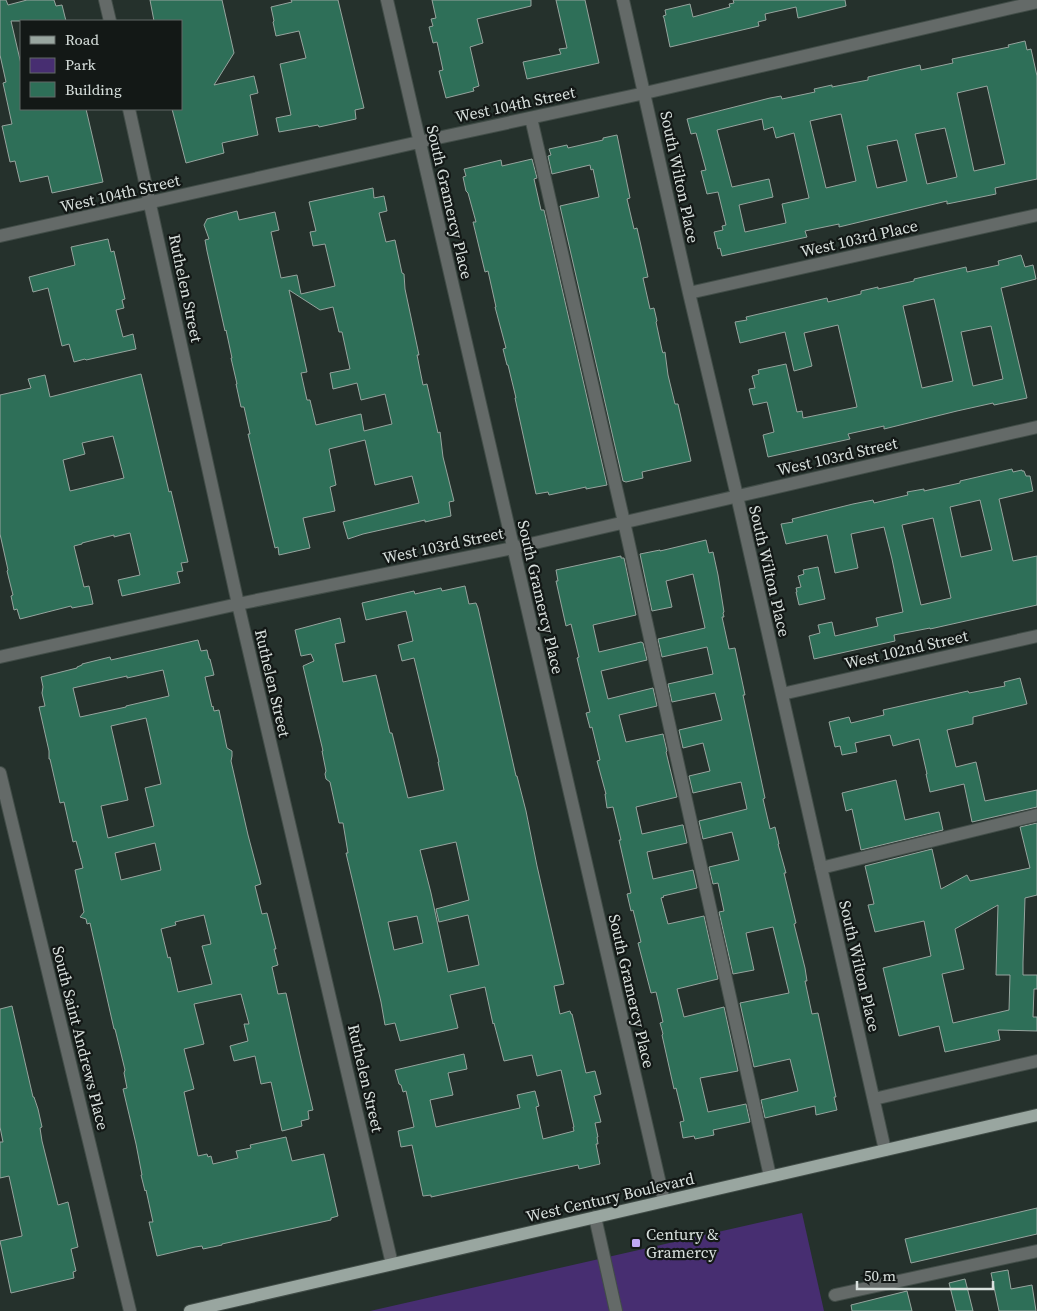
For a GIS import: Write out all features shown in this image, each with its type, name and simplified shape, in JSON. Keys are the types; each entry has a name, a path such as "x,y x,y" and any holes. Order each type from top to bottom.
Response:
{"main road":[{"name":"West Century Boulevard","path":"190,1311 1037,1115"}],"street":[{"path":"105,0 110,20"},
{"name":"South Gramercy Place","path":"387,0 664,1201"},
{"name":"South Wilton Place","path":"624,0 885,1150"},
{"name":"West 104th Street","path":"0,236 645,93 1017,3 1037,2"},
{"name":"Ruthelen Street","path":"130,110 238,604 392,1264"},
{"path":"531,118 624,522 770,1176"},
{"name":"West 103rd Place","path":"689,293 1037,215"},
{"name":"West 103rd Street","path":"0,657 238,604 513,548 1037,427"},
{"name":"West 102nd Street","path":"782,694 1037,636"},
{"name":"South Saint Andrews Place","path":"0,773 130,1311"},
{"path":"821,868 1037,815"},
{"path":"874,1099 1037,1061"},
{"path":"595,1217 616,1311"},
{"path":"835,1295 1037,1251"}],"green space":[{"path":"802,1213 824,1311 370,1311"}],"building":[{"path":"0,0 6,0 8,5 27,0 54,0 56,6 62,5 66,20 11,21 20,60 20,110 86,110 103,182 52,193 48,176 20,182 15,161 10,162 2,126 12,124 3,83 6,82 0,55"},
{"path":"150,0 222,0 234,53 214,85 254,76 258,93 250,95 258,135 222,143 224,153 186,163 172,110 182,110 182,20 154,20"},
{"path":"291,0 338,0 364,108 355,110 356,119 319,127 318,125 279,132 276,118 291,115 280,64 306,58 299,31 276,36 271,7 292,2"},
{"path":"432,0 531,0 531,6 477,19 483,43 470,47 479,86 473,88 474,91 446,98 439,71 443,70 437,42 433,43 429,27 433,26 431,19 436,18"},
{"path":"556,0 585,0 599,63 527,79 523,62 561,54 559,49 567,48"},
{"path":"733,0 845,0 846,6 798,18 796,7 765,14 766,20 758,22 759,26 670,47 663,16 666,15 665,10 690,4 693,17 730,7 729,4 734,3"},
{"path":"1025,41 1027,50 1031,49 1037,76 1037,179 995,188 996,194 947,204 947,201 839,227 839,224 805,231 807,237 722,256 720,248 718,249 714,232 723,230 722,226 726,225 718,192 707,194 701,171 706,170 696,133 691,134 687,119 770,98 781,96 782,99 815,92 814,89 832,85 832,87 868,80 868,77 920,65 921,70 953,63 952,59 1009,47 1008,45","holes":["987,86 1005,164 974,171 957,93","841,114 856,181 826,188 810,121","762,119 764,130 773,127 776,138 794,133 809,198 782,204 786,223 745,232 739,205 773,197 769,179 732,187 717,130","945,128 957,177 927,184 915,134","897,140 907,181 877,188 867,146"]},
{"path":"617,135 630,198 627,199 634,229 637,228 648,277 643,278 650,309 654,308 675,404 678,404 691,461 642,472 643,478 626,482 623,481 560,206 599,197 593,169 591,170 590,165 552,174 548,156 551,155 549,149 567,145 568,148"},
{"path":"532,159 537,178 534,179 541,210 544,210 607,485 586,489 586,487 549,495 548,492 536,494 516,398 503,349 506,348 488,271 485,272 473,222 476,222 463,177 466,176 464,169 501,160 502,166"},
{"path":"373,188 374,198 384,196 387,211 379,213 386,242 395,240 402,273 404,274 405,289 419,355 417,355 423,385 427,384 438,433 440,432 443,457 454,501 449,502 451,516 425,522 425,520 348,539 343,522 419,503 412,476 375,485 365,440 329,449 336,485 330,487 335,511 303,518 310,548 279,555 278,547 275,548 248,434 250,434 244,407 241,407 226,330 207,251 205,240 209,239 204,225 207,219 237,211 239,220 275,212 279,230 271,232 281,278 297,275 301,294 335,286 325,244 313,246 310,232 316,231 309,202","holes":["289,290 320,310 333,307 339,332 342,332 350,369 330,373 333,389 357,383 361,400 385,394 392,424 364,431 361,414 316,425 310,400 307,400 301,373 307,372"]},
{"path":"108,239 111,252 114,251 125,299 122,300 124,308 116,310 123,337 133,334 136,349 74,362 69,344 62,346 48,288 33,292 29,277 75,265 71,247"},
{"path":"1021,255 1025,267 1033,265 1036,279 1001,288 1027,398 994,405 993,403 884,429 884,426 848,434 850,439 768,457 763,435 774,432 767,402 753,405 749,389 755,388 752,376 759,374 758,370 786,364 797,412 802,411 803,418 857,407 838,325 804,333 812,366 794,371 785,332 740,343 735,322 747,320 746,317 827,298 828,302 861,294 861,291 914,281 914,279 966,267 967,272 999,265 998,261","holes":["934,299 953,381 922,388 903,306","991,326 1003,379 973,386 961,332"]},
{"path":"141,374 188,562 181,563 183,571 177,572 180,583 122,596 118,580 140,575 130,533 114,537 114,535 74,546 84,587 89,586 93,604 72,608 71,606 20,619 17,609 14,610 11,596 13,595 0,534 0,395 31,388 28,379 45,375 50,397","holes":["113,436 124,478 70,491 63,460 85,454 82,443"]},
{"path":"1012,469 1013,472 1022,470 1026,476 1030,476 1033,491 999,499 1013,561 1037,556 1037,605 930,629 894,635 895,641 814,659 809,636 820,633 818,625 832,622 835,636 878,626 876,618 903,612 892,559 884,527 851,534 858,568 835,573 827,535 786,544 781,524 793,522 792,519 853,504 873,500 874,503 908,495 907,492 924,489 924,491 960,483 960,481","holes":["980,500 992,550 961,557 950,507","933,518 951,598 921,605 902,525"]},
{"path":"706,540 709,553 713,552 718,575 724,612 724,617 722,617 729,649 735,648 770,829 775,827 786,873 784,873 805,968 807,981 805,981 812,1014 818,1013 836,1097 834,1097 837,1110 816,1115 815,1106 765,1118 761,1100 798,1091 790,1059 754,1067 740,1003 789,993 773,927 746,933 754,970 733,974 719,912 724,911 718,883 713,884 709,867 739,860 732,832 703,839 699,821 747,809 741,782 693,793 689,776 710,771 703,743 683,748 679,730 722,720 715,693 672,702 668,684 713,674 707,647 662,657 658,639 705,628 693,574 666,581 672,607 652,611 640,554"},
{"path":"621,556 621,558 624,558 636,615 593,625 599,652 641,642 643,643 647,660 601,671 608,699 653,688 657,706 619,715 626,742 663,734 677,797 636,807 642,834 683,825 687,843 647,852 653,879 693,870 697,888 661,898 668,924 704,916 718,979 677,989 684,1017 724,1007 738,1071 700,1078 708,1112 746,1104 750,1122 713,1130 714,1135 695,1139 694,1136 683,1138 680,1122 684,1121 676,1088 674,1089 662,1035 660,1023 663,1022 656,992 651,993 638,943 641,942 627,894 631,893 619,840 621,840 613,807 607,808 606,794 597,761 600,760 592,727 590,728 586,713 590,712 577,658 579,657 571,624 566,626 556,581 558,581 556,570"},
{"path":"818,567 825,599 799,605 796,588 801,587 798,576 804,574 803,570"},
{"path":"465,586 469,604 476,603 478,608 516,776 526,811 564,984 554,986 560,1014 570,1011 572,1014 586,1073 595,1071 601,1094 594,1096 601,1122 595,1123 598,1137 598,1144 596,1144 600,1164 579,1169 578,1165 431,1197 431,1195 423,1196 412,1145 401,1147 398,1131 414,1127 406,1091 403,1092 395,1070 464,1054 467,1069 448,1073 453,1095 430,1100 436,1127 520,1108 517,1095 535,1091 539,1106 536,1107 543,1139 574,1131 561,1070 537,1076 532,1055 504,1061 485,987 450,995 458,1028 400,1041 395,1023 385,1025 346,853 348,853 343,823 339,823 330,782 326,779 323,751 303,666 314,661 311,654 301,656 295,630 340,618 345,642 335,644 343,682 376,675 408,798 444,790 414,658 402,661 398,645 413,641 406,611 366,620 362,603 414,591 415,594 441,588 442,591","holes":["456,842 469,900 436,909 439,922 468,915 479,965 448,972 420,850","417,916 423,943 394,950 388,922"]},
{"path":"198,640 201,651 207,650 214,675 205,677 212,707 214,711 219,710 227,748 232,751 231,761 261,884 255,886 262,914 267,913 276,949 274,949 278,965 272,967 278,994 286,993 313,1110 308,1111 309,1119 301,1121 302,1126 282,1131 271,1082 261,1084 255,1056 234,1061 230,1046 248,1041 244,1024 249,1024 241,994 194,1004 204,1044 184,1049 194,1089 184,1092 198,1156 207,1154 208,1157 211,1156 213,1164 238,1158 236,1151 251,1148 250,1145 286,1137 292,1161 324,1154 338,1216 331,1218 331,1220 203,1249 202,1246 195,1247 157,1256 149,1222 153,1222 123,1089 127,1088 125,1070 90,923 87,924 86,919 80,917 84,912 75,870 83,868 76,841 73,842 64,802 60,803 39,707 45,706 41,677 110,657 111,660","holes":["163,670 169,696 80,717 73,688 127,676 127,678","146,718 161,784 145,788 154,826 108,838 101,806 128,800 111,726","155,843 161,870 121,880 115,853","204,915 211,944 202,946 212,984 178,992 161,929 176,925 175,922"]},
{"path":"1020,678 1027,704 973,717 973,724 947,730 956,767 976,762 985,801 1037,790 1037,807 972,822 964,784 930,792 919,739 893,746 890,735 855,743 857,752 842,755 840,746 835,747 829,722 849,717 851,723 884,715 883,710 968,691 969,693 1005,686 1004,682"},
{"path":"896,780 905,820 939,812 943,830 861,850 852,809 846,811 842,793"},
{"path":"1037,823 1037,895 1025,898 1023,975 1037,975 1037,989 1034,989 1033,1017 1037,1017 1037,1031 998,1030 1000,1040 945,1052 939,1026 899,1036 883,968 931,956 924,921 875,932 868,905 874,904 865,866 932,849 941,889 967,875 970,881 1030,868 1020,827","holes":["998,905 996,975 1010,975 1009,1010 953,1023 942,974 964,969 955,929"]},
{"path":"12,1006 33,1097 38,1109 42,1127 40,1128 42,1141 58,1205 68,1202 78,1247 71,1249 76,1271 73,1272 74,1278 11,1293 0,1241 22,1235 9,1176 0,1178 0,1142 3,1142 0,1127 0,1009"},
{"path":"1037,1208 1037,1234 911,1263 905,1239"},
{"path":"1008,1270 1011,1289 1032,1285 1036,1311 999,1311 991,1273"},
{"path":"965,1279 973,1311 956,1311 949,1283"},
{"path":"907,1291 912,1311 852,1311 851,1305"}],"place":[{"name":"Century & Gramercy","path":"636,1243"}]}
